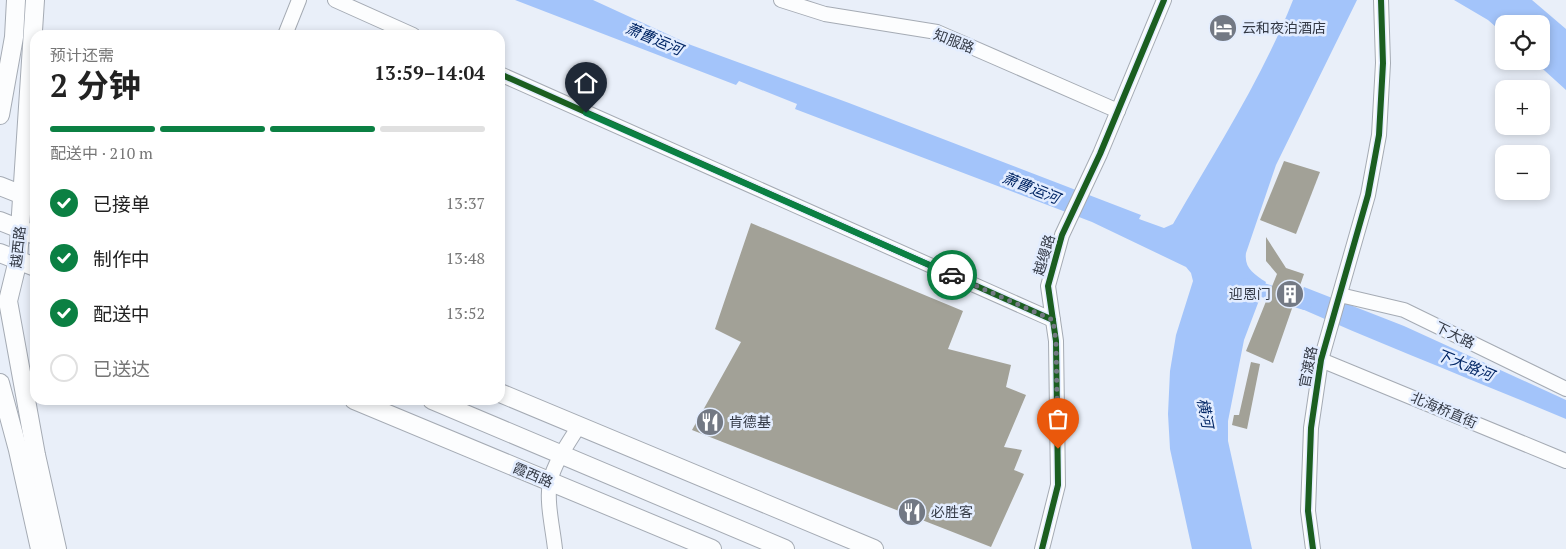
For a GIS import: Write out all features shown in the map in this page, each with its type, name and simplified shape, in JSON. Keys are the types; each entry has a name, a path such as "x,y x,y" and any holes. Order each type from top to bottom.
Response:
{"main road":[{"path":"0,115 14,37 16,0"},
{"name":"越西路","path":"33,30 34,0"},
{"name":"越西路","path":"30,146 28,232 18,260 8,300 36,455 57,549"},
{"path":"0,186 29,198"},
{"path":"0,221 28,232"},
{"path":"0,253 30,265"},
{"path":"0,383 18,450 40,549"},
{"path":"505,395 874,549"},
{"name":"霞西路","path":"366,405 712,549"},
{"path":"444,405 785,549"}],"street":[{"path":"287,30 299,0"},
{"path":"335,0 402,30"},
{"name":"知服路","path":"781,0 825,14 937,32 1118,111"},
{"name":"越缦路","path":"1042,549 1058,485 1056,342 1048,286 1062,235 1100,154 1164,0"},
{"name":"官渡路","path":"1312,549 1308,511 1310,428 1321,360 1368,195 1379,135 1383,63 1381,0"},
{"path":"505,76 1053,320"},
{"name":"下大路","path":"1340,295 1404,310 1566,389"},
{"name":"北海桥直街","path":"1321,360 1566,461"},
{"path":"555,549 550,506 550,482 562,454 579,426"}],"water":[{"path":"515,0 593,0 691,45 849,103 1141,215 1139,219 1164,228 1173,224 1237,114 1267,58 1293,0 1357,0 1276,165 1246,253 1248,267 1266,282 1244,340 1228,421 1228,441 1252,549 1192,549 1170,449 1168,414 1170,371 1176,335 1193,281 1191,273 1186,267 1092,222 795,109 797,104 739,81 736,85"},
{"path":"1454,0 1532,0 1550,15 1495,15 1495,26"},
{"path":"1550,15 1566,29 1566,90 1544,70 1550,70"},
{"name":"下大路河","path":"1304,287 1404,326 1566,400 1566,419 1295,306"}],"building":[{"path":"1284,161 1320,172 1296,234 1260,220"},
{"path":"751,223 963,311 948,349 1011,365 1006,387 1026,395 1004,447 1022,450 1014,470 1024,474 991,547 692,430 741,342 715,329"},
{"path":"1266,237 1286,268 1304,274 1273,363 1246,351 1277,274 1266,261"},
{"path":"1251,362 1260,364 1247,429 1232,425 1234,415 1239,415"}],"waterway":[{"path":"1246,285 1305,303"}],"cycle path":[{"path":"1042,549 1058,485 1056,341 1048,286 1062,235 1100,154 1164,0"},
{"path":"1313,549 1308,511 1311,428 1321,360 1368,195 1379,135 1383,63 1381,0"},
{"path":"505,76 1053,320"}],"way so far":[{"path":"952,275 1053,320 1056,342 1058,449"}],"place":[{"name":"云和夜泊酒店","path":"1223,28"},
{"name":"迎恩门","path":"1290,294"},
{"name":"肯德基","path":"710,422"},
{"name":"必胜客","path":"912,512"}],"route":[{"path":"586,113 952,275"}],"water label":[{"name":"萧曹运河","path":"654,39"},
{"name":"萧曹运河","path":"1031,188"},
{"name":"横河","path":"1205,413"}]}
